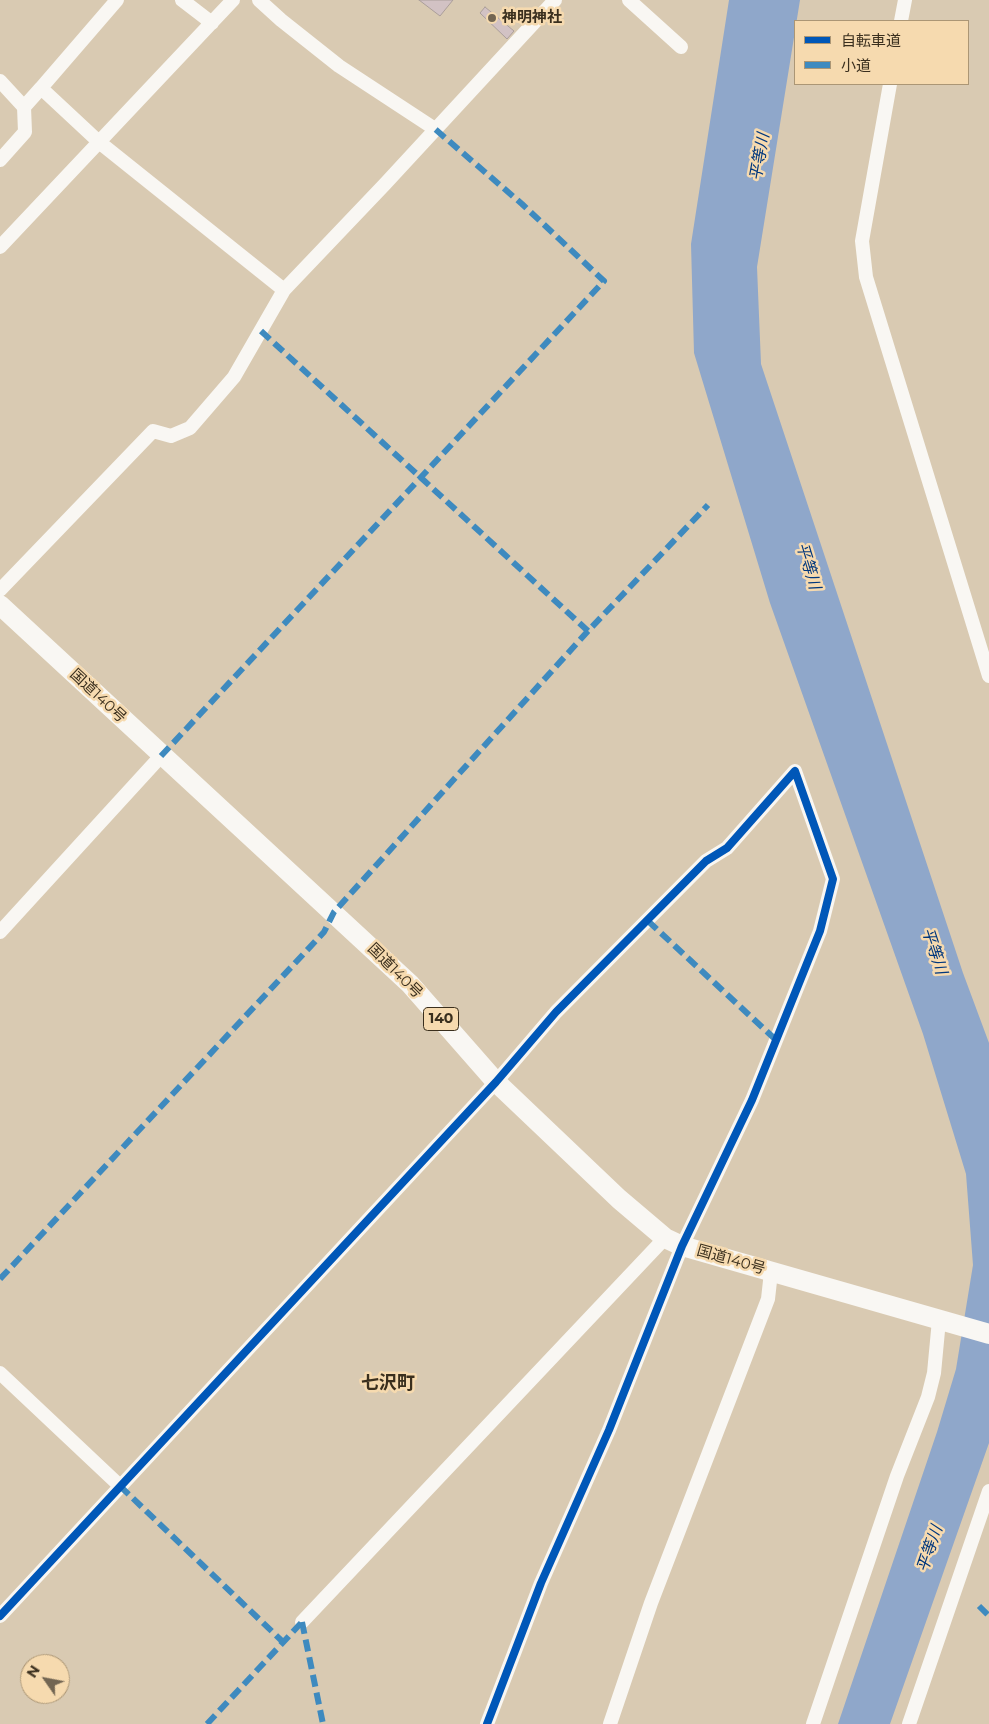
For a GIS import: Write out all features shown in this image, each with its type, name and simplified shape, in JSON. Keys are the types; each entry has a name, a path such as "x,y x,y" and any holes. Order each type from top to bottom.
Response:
{"highway":[{"name":"国道140号","path":"0,605 161,756 410,984 496,1082 619,1199 674,1242 771,1272 989,1334"}],"street":[{"path":"24,107 117,0"},
{"path":"182,0 212,23"},
{"path":"0,247 233,0"},
{"path":"260,0 281,20 338,66 435,128"},
{"path":"0,590 153,431 171,436 190,428 234,377 284,290 555,0"},
{"path":"629,0 681,47"},
{"path":"901,20 905,0"},
{"path":"0,81 24,107 25,132 0,160"},
{"path":"890,85 862,241 866,277 989,676"},
{"path":"41,88 99,142 284,290"},
{"path":"0,932 161,756"},
{"path":"0,1616 496,1082 556,1012 706,861 727,848 795,771 833,879 820,931 752,1100 674,1242 609,1430 541,1583 487,1724"},
{"path":"302,1622 674,1242"},
{"path":"610,1724 651,1602 768,1299 771,1272"},
{"path":"813,1724 894,1484 928,1397 934,1373 941,1321"},
{"path":"0,1374 120,1486"},
{"path":"909,1724 989,1491"}],"water":[{"name":"平等川","path":"729,0 800,0 797,20 794,20 794,37 757,267 761,364 963,973 989,1043 989,1443 890,1724 838,1724 937,1432 956,1369 973,1265 966,1174 923,1034 770,603 694,353 691,244"}],"building":[{"path":"419,0 453,0 440,16"},
{"path":"485,7 514,31 507,39 480,13"}],"marked path":[{"path":"161,756 604,281 522,204 435,129"},
{"path":"261,331 588,631"},
{"path":"0,1279 324,932 334,912 588,631 708,505"},
{"path":"648,921 776,1040"},
{"path":"120,1486 283,1642"},
{"path":"979,1606 989,1616"},
{"path":"302,1622 323,1724"},
{"path":"207,1724 302,1622"}],"cycle path":[{"path":"0,1616 496,1082 556,1012 706,861 727,848 795,771 833,879 820,931 752,1100 682,1246 609,1430 541,1583 487,1724"}],"place":[{"name":"神明神社","path":"492,18"}],"district":[{"name":"七沢町","path":"388,1384"}]}
